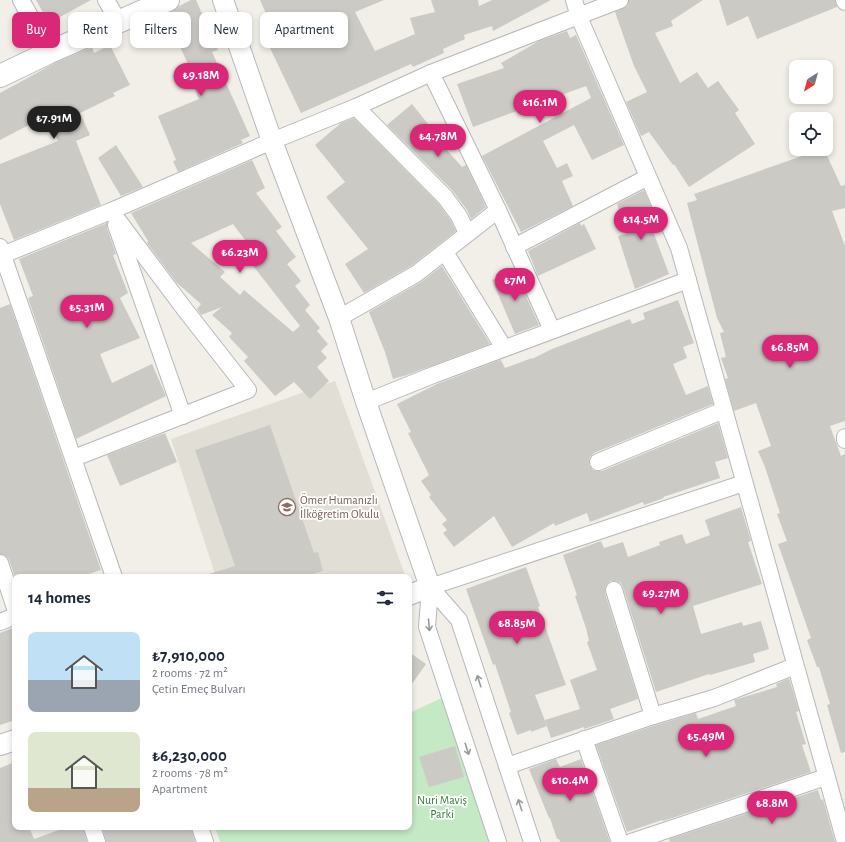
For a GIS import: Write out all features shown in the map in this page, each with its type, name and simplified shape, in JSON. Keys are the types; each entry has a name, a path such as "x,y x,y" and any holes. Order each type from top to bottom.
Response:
{"main road":[{"path":"122,21 168,0"},
{"path":"0,76 68,44"}],"street":[{"path":"21,0 50,52"},
{"path":"106,0 113,12"},
{"path":"223,0 272,141 339,318 366,402 430,587 428,627 498,842"},
{"path":"574,0 579,17 679,248 845,842"},
{"path":"113,574 74,458 1,252 111,211 272,141 356,107 431,73 620,0"},
{"path":"431,73 498,210 552,330"},
{"path":"356,107 445,196 459,216 466,233"},
{"path":"514,247 648,177"},
{"path":"339,318 416,274 445,252 466,233 498,210"},
{"path":"111,211 183,416"},
{"path":"74,458 248,390 186,311 111,211"},
{"path":"445,252 504,348"},
{"path":"366,402 504,348 688,280"},
{"path":"598,462 724,410"},
{"path":"412,593 744,483"},
{"path":"0,563 12,599"},
{"path":"430,587 459,620 532,842"},
{"path":"614,590 653,716"},
{"path":"0,622 12,617"},
{"path":"507,766 653,716 714,698 795,666"},
{"path":"584,739 620,842"},
{"path":"0,745 12,741"},
{"path":"631,842 826,777"},
{"path":"93,830 97,842"},
{"path":"201,830 205,842"}],"shaded area":[{"name":"Ömer Humanızlı İlköğretim Okulu","path":"335,381 405,574 215,574 171,439"}],"green space":[{"name":"Nuri Maviş Parki","path":"442,698 489,842 220,842 216,830 412,830 412,712"}],"building":[{"path":"36,0 91,0 60,17 60,12 43,12"},
{"path":"191,0 196,0 201,12 199,12 199,48 217,48 218,50 212,52 250,136 241,140 243,143 178,172 173,161 176,160 158,116 199,99 188,73 191,71 181,48 191,48 191,12 171,12"},
{"path":"260,0 384,0 355,12 375,51 415,34 410,18 435,12 431,0 478,0 479,6 492,0 551,0 493,31 492,26 464,35 465,39 443,49 444,53 413,67 411,64 301,113 270,48 348,48 348,12 265,12"},
{"path":"629,0 703,0 671,21 673,26 655,33 680,83 697,72 708,88 718,81 739,110 735,113 755,144 689,187 674,164 673,165 649,132 641,136 626,102 647,92 634,66 615,12 627,6"},
{"path":"719,0 835,0 837,7 757,39 748,16 727,26"},
{"path":"567,31 570,38 576,35 624,145 592,160 574,125 543,141 557,168 567,163 573,176 562,181 573,206 521,232 482,156 591,98 586,86 473,127 457,84 504,68 501,63 539,41"},
{"path":"90,48 92,48 94,53 104,48 112,48 130,85 113,93 115,96 80,113 90,135 76,141 101,205 14,240 0,204 0,164 58,141 46,116 0,140 0,93 55,63"},
{"path":"412,104 440,139 438,140 462,167 466,165 486,207 471,219 467,210 452,190 387,125"},
{"path":"354,118 438,203 451,221 456,231 411,266 364,293 345,264 368,249 326,197 345,182 315,145 341,123"},
{"path":"116,145 143,187 121,196 98,158"},
{"path":"802,156 827,156 841,186 845,185 845,208 832,211 845,246 845,421 830,426 841,456 845,454 845,752 841,753 827,705 830,704 819,667 817,667 807,640 811,638 778,544 787,541 777,514 780,513 765,467 758,451 771,446 756,403 734,411 725,379 728,378 721,358 726,357 720,333 724,332 717,318 687,203 697,200 694,194"},
{"path":"252,160 265,188 256,193 282,227 276,231 296,257 287,264 301,281 295,286 310,305 305,310 320,328 317,331 328,344 321,351 327,358 317,367 329,381 310,399 294,382 275,396 244,361 248,357 229,337 232,333 212,315 222,307 201,315 197,309 201,304 176,282 147,243 148,241 131,213","holes":["233,224 257,256 250,262 300,326 293,332 244,290 240,295 220,277 225,272 191,243"]},
{"path":"644,190 657,220 650,223 669,274 635,289 618,236 626,234 617,204"},
{"path":"107,223 107,228 116,254 113,255 128,293 120,298 140,338 100,354 112,383 152,364 166,396 76,439 28,298 33,296 19,259"},
{"path":"580,223 581,226 584,224 596,249 538,276 528,251"},
{"path":"442,266 490,344 393,379 385,352 369,312 421,282"},
{"path":"514,269 539,325 515,334 492,280"},
{"path":"678,300 694,343 683,347 687,358 673,364 686,395 708,386 713,404 594,453 590,457 589,465 593,470 602,471 718,423 728,458 715,462 720,478 644,505 643,502 590,522 587,513 555,526 554,523 512,547 494,516 454,547 443,533 447,530 442,524 447,520 429,497 431,495 421,481 429,475 408,433 411,432 397,404 437,384 497,361 501,360 505,368 532,359 552,349 630,319 632,324 645,319 643,313"},
{"path":"10,304 101,570 88,574 14,574 9,560 6,556 0,554 0,308"},
{"path":"270,425 314,553 318,552 323,571 313,574 209,574 235,566 195,450"},
{"path":"165,433 177,462 120,486 107,455"},
{"path":"741,507 751,541 748,542 762,584 693,606 701,634 742,622 743,626 761,621 769,649 753,654 755,662 710,675 709,674 656,692 623,587 621,583 611,581 605,588 605,593 638,699 610,709 614,719 551,738 545,720 580,709 570,680 597,670 587,642 589,641 586,628 575,596 577,595 563,555 601,541 604,548 623,542 628,557 660,545 659,542 682,534 686,544 710,535 705,520"},
{"path":"526,567 540,606 538,607 566,685 535,695 547,726 517,735 495,664 493,665 466,589"},
{"path":"12,628 12,721 0,725 0,633"},
{"path":"412,654 426,664 412,684"},
{"path":"789,678 799,711 796,712 806,744 802,745 811,772 627,832 596,745 696,713 698,719 736,706 734,700 777,687 776,684"},
{"path":"455,746 464,777 429,787 419,757"},
{"path":"556,759 560,767 581,759 610,842 560,842 559,839 557,839 550,818 529,769"},
{"path":"12,763 12,830 30,830 34,839 59,830 84,830 87,842 0,842 0,768"},
{"path":"818,790 821,800 823,799 835,842 670,842 669,839"},
{"path":"103,830 192,830 195,842 106,842"}],"place":[{"name":"Ömer Humanızlı İlköğretim Okulu","path":"287,507"}]}
